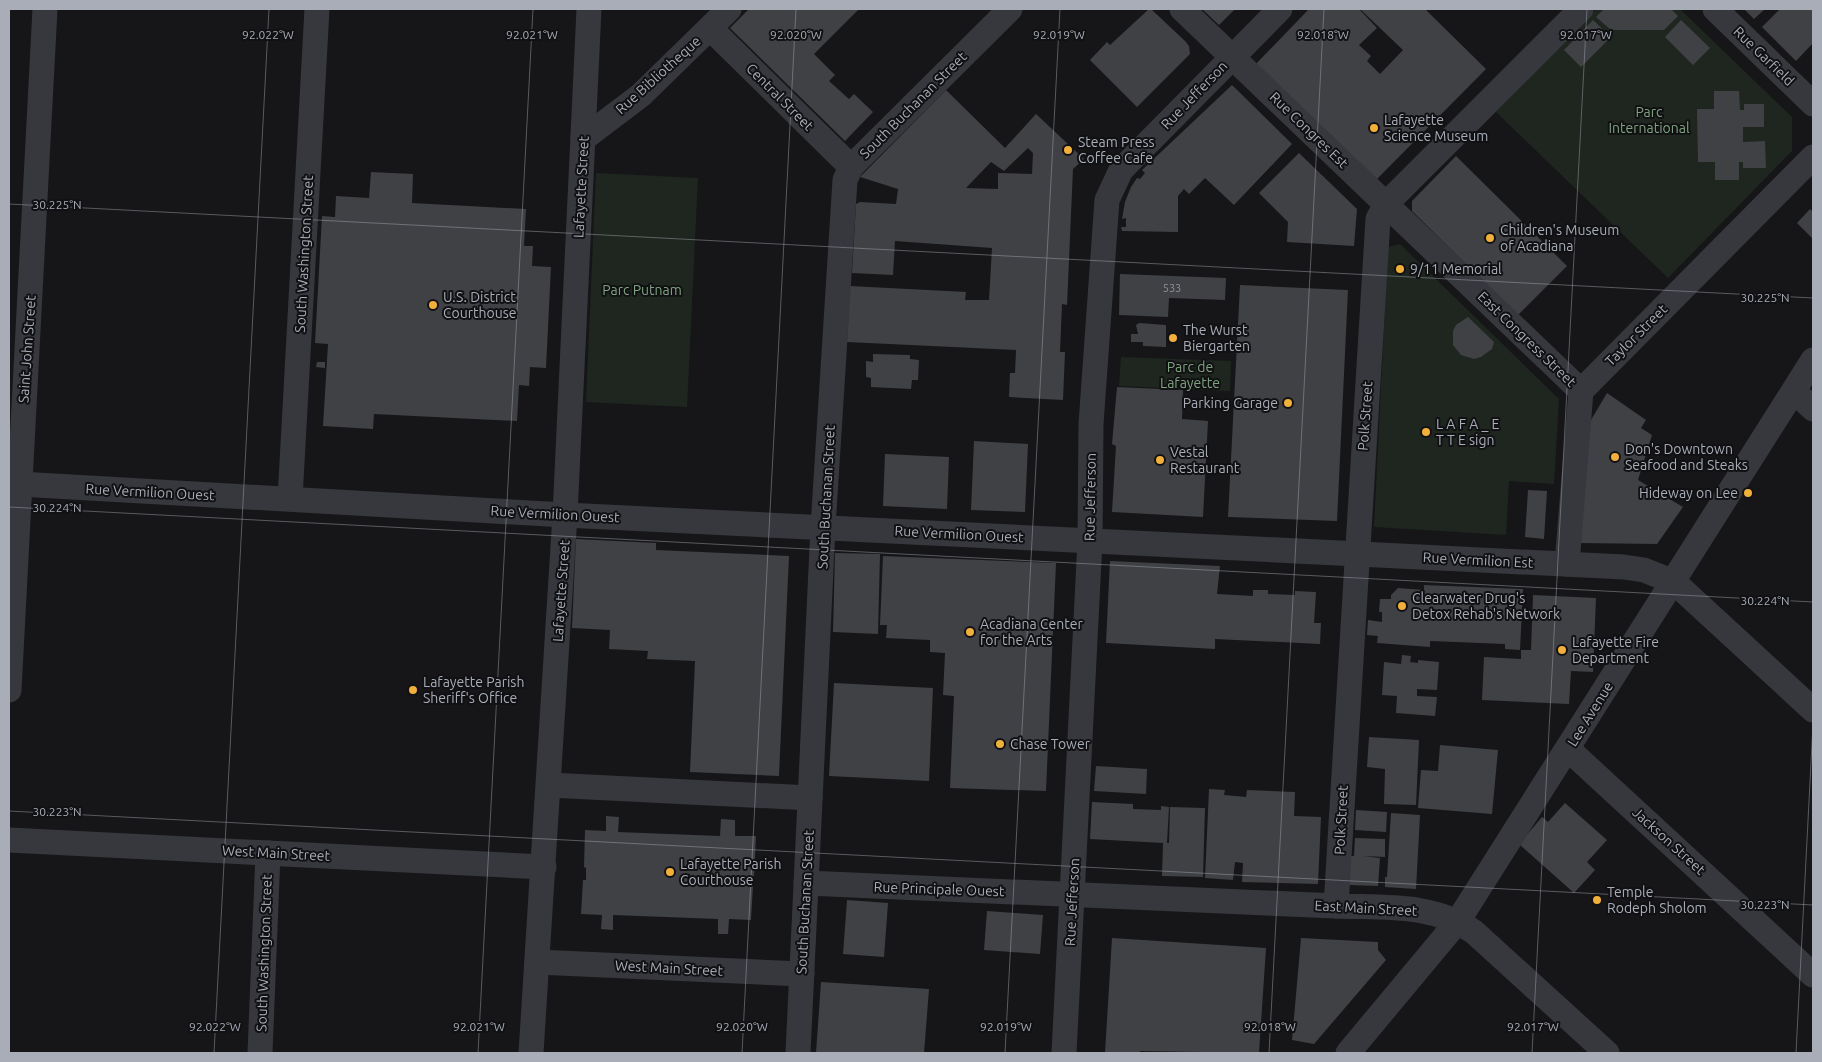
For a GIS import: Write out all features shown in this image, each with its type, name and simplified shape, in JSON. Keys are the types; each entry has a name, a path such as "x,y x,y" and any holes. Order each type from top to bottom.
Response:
{"street":[{"name":"Saint John Street","path":"9,690 19,484 20,289 45,9"},
{"name":"South Washington Street","path":"290,499 317,9"},
{"name":"Lafayette Street","path":"531,1053 565,515 589,9"},
{"name":"Rue Bibliotheque","path":"583,139 640,95 729,9"},
{"name":"South Buchanan Street","path":"798,1053 824,527 845,180 850,167 1010,9"},
{"name":"Rue Congres Est","path":"1182,9 1386,204"},
{"name":"Rue Jefferson","path":"1064,1053 1090,541 1091,424 1107,200 1121,170 1280,9"},
{"name":"Polk Street","path":"1336,906 1375,238 1378,219 1386,204 1581,9"},
{"name":"Rue Garfield","path":"1715,9 1813,104"},
{"name":"Central Street","path":"710,28 850,167"},
{"name":"Taylor Street","path":"1581,391 1813,157"},
{"name":"East Congress Street","path":"1386,204 1581,391"},
{"name":"Lee Avenue","path":"1348,1053 1458,921 1813,360"},
{"path":"1567,564 1581,391"},
{"path":"1794,391 1813,409"},
{"name":"Rue Vermilion Ouest","path":"19,484 565,515 1090,541"},
{"name":"Rue Vermilion Est","path":"1090,541 1567,564 1644,570 1674,582 1813,710"},
{"name":"Jackson Street","path":"1568,749 1813,975"},
{"path":"548,785 810,798"},
{"name":"West Main Street","path":"9,840 544,867"},
{"name":"South Washington Street","path":"260,1053 268,853"},
{"name":"Rue Principale Ouest","path":"806,883 1072,895"},
{"name":"East Main Street","path":"1072,895 1422,910 1441,914 1458,921 1474,932 1607,1053"},
{"name":"West Main Street","path":"537,962 802,974"}],"green space":[{"name":"Parc International","path":"1596,9 1680,9 1792,117 1792,151 1668,278 1496,112"},
{"name":"Parc Putnam","path":"596,173 698,178 687,407 586,402"},
{"path":"1400,244 1559,399 1554,484 1509,481 1506,535 1374,527 1388,247"},
{"name":"Parc de Lafayette","path":"1121,357 1231,361 1230,391 1119,386"}],"building":[{"path":"749,9 859,9 814,54 835,75 829,81 849,99 854,94 873,112 845,141 730,28"},
{"path":"1149,9 1185,41 1189,46 1190,54 1137,107 1090,60 1107,42 1110,45"},
{"path":"1202,9 1235,9 1219,25"},
{"name":"Lafayette Science Museum","path":"1309,9 1359,9 1377,28 1359,45 1371,56 1367,61 1380,74 1403,50 1360,9 1425,9 1486,69 1375,181 1255,65"},
{"path":"1604,9 1671,9 1678,16 1664,30 1611,30 1596,17"},
{"path":"1744,9 1765,9 1754,19"},
{"path":"1780,9 1813,9 1813,43 1796,61 1762,27"},
{"path":"1593,20 1611,37 1581,67 1564,50"},
{"path":"1681,20 1710,48 1693,65 1665,37"},
{"path":"1232,85 1292,144 1234,205 1205,178 1189,194 1184,189 1178,196 1178,232 1122,231 1121,227 1126,227 1126,218 1122,219 1125,202 1137,178 1140,179 1145,173 1142,170"},
{"path":"946,90 1005,148 1036,114 1084,159 1073,169 1067,305 1062,304 1060,352 1065,352 1063,400 1009,397 1010,373 1015,373 1016,350 847,342 850,286 966,292 965,300 989,300 992,248 895,241 893,275 852,273 856,204 860,202 896,204 898,189 860,177","holes":["1028,148 1033,153 1032,174 998,173 998,189 966,188 991,162 1004,171"]},
{"path":"1714,91 1739,91 1740,110 1744,110 1744,104 1764,104 1764,127 1743,127 1743,142 1765,141 1766,168 1743,168 1743,162 1739,162 1739,180 1715,180 1715,162 1698,162 1697,109 1714,109"},
{"path":"1299,153 1357,209 1354,246 1287,242 1288,222 1259,193"},
{"name":"Children's Museum of Acadiana","path":"1456,156 1567,266 1518,315 1412,211 1412,201"},
{"name":"U.S. District Courthouse","path":"371,172 413,174 412,203 526,209 524,246 533,246 532,266 551,267 546,368 530,367 529,386 519,385 517,421 374,414 373,429 323,426 328,344 315,343 322,216 335,217 336,196 369,198"},
{"path":"1810,209 1813,212 1813,239 1797,223"},
{"path":"1120,274 1226,278 1225,300 1169,298 1168,317 1119,315"},
{"name":"Parking Garage","path":"1240,285 1348,290 1337,521 1228,517"},
{"path":"1468,317 1494,342 1492,349 1481,357 1474,359 1461,355 1453,345 1453,331 1456,325"},
{"path":"1139,323 1166,325 1166,347 1143,346 1143,342 1131,342 1131,334 1138,334 1136,325"},
{"path":"873,354 910,355 910,359 919,360 918,380 912,380 911,389 871,387 871,378 866,377 866,361 873,362"},
{"path":"317,362 325,362 325,368 316,367"},
{"path":"1117,387 1183,390 1182,419 1208,421 1203,517 1112,512 1116,446 1112,444"},
{"name":"Don's Downtown Seafood and Steaks","path":"1607,393 1646,420 1641,428 1652,435 1638,480 1683,507 1657,544 1578,543 1588,425"},
{"path":"974,441 1028,444 1025,512 971,510"},
{"path":"885,454 949,457 947,509 883,506"},
{"path":"1528,490 1547,491 1544,539 1525,537"},
{"path":"576,539 656,543 656,550 789,556 779,776 690,772 695,661 647,659 648,651 609,649 610,630 572,628"},
{"path":"835,553 880,554 878,634 833,632"},
{"name":"Acadiana Center for the Arts","path":"883,556 1056,563 1046,791 950,788 954,696 943,695 945,653 930,652 930,640 886,638 887,625 880,625"},
{"path":"1110,561 1220,566 1217,594 1253,596 1253,590 1268,590 1268,594 1295,595 1295,591 1316,592 1314,623 1321,623 1320,644 1215,639 1215,649 1106,643"},
{"path":"1424,585 1523,589 1520,650 1505,649 1505,644 1430,641 1430,647 1377,643 1378,636 1367,635 1368,620 1382,622 1382,612 1379,612 1380,599 1391,599 1391,595 1398,588 1424,590"},
{"name":"Lafayette Fire Department","path":"1533,595 1596,598 1593,672 1571,671 1569,704 1482,700 1484,657 1521,659 1521,650 1531,650"},
{"path":"1402,655 1411,656 1410,662 1418,663 1418,660 1439,662 1437,690 1417,689 1417,696 1437,697 1435,716 1396,713 1397,696 1382,695 1384,662 1401,664"},
{"path":"834,683 933,688 929,781 829,776"},
{"path":"1369,737 1419,740 1416,805 1384,804 1385,769 1367,767"},
{"path":"1440,745 1498,750 1492,814 1418,808 1421,770 1438,771"},
{"path":"1096,766 1147,769 1146,794 1094,791"},
{"path":"1209,789 1225,790 1224,795 1246,797 1247,790 1295,792 1294,816 1321,817 1318,884 1242,882 1243,863 1235,862 1233,880 1205,878"},
{"path":"1092,802 1133,804 1133,809 1161,810 1161,806 1169,807 1167,843 1169,843 1170,807 1205,808 1203,877 1162,876 1163,843 1090,839"},
{"path":"1565,803 1607,840 1587,862 1595,870 1574,893 1519,844 1542,817 1548,822"},
{"path":"1356,810 1387,812 1386,832 1355,830"},
{"path":"1391,813 1420,815 1416,889 1385,887"},
{"name":"Lafayette Parish Courthouse","path":"606,816 619,817 618,832 720,836 721,819 735,820 735,836 756,836 754,876 750,876 749,886 753,886 751,920 729,919 728,934 718,934 718,919 613,915 613,930 601,929 602,915 581,914 583,880 586,880 586,868 584,867 585,830 606,831"},
{"path":"1355,838 1385,839 1385,857 1363,856 1380,858 1378,886 1349,885 1350,856 1354,856"},
{"path":"847,900 888,903 884,957 843,954"},
{"path":"987,911 1043,915 1040,954 984,950"},
{"path":"1112,938 1266,948 1259,1053 1140,1051 1140,1053 1105,1053"},
{"path":"1301,938 1378,942 1378,950 1386,960 1314,1044 1292,1040"},
{"path":"821,982 929,989 924,1053 816,1053"}],"place":[{"name":"Lafayette Science Museum","path":"1374,128"},
{"name":"Steam Press Coffee Cafe","path":"1068,150"},
{"name":"Children's Museum of Acadiana","path":"1490,238"},
{"name":"9/11 Memorial","path":"1400,269"},
{"name":"U.S. District Courthouse","path":"433,305"},
{"name":"The Wurst Biergarten","path":"1173,338"},
{"name":"Parking Garage","path":"1288,403"},
{"name":"L A F A _ E T T E sign","path":"1426,432"},
{"name":"Don's Downtown Seafood and Steaks","path":"1615,457"},
{"name":"Vestal Restaurant","path":"1160,460"},
{"name":"Hideway on Lee","path":"1748,493"},
{"name":"Clearwater Drug's Detox Rehab's Network","path":"1402,606"},
{"name":"Acadiana Center for the Arts","path":"970,632"},
{"name":"Lafayette Fire Department","path":"1562,650"},
{"name":"Lafayette Parish Sheriff's Office","path":"413,690"},
{"name":"Chase Tower","path":"1000,744"},
{"name":"Lafayette Parish Courthouse","path":"670,872"},
{"name":"Temple Rodeph Sholom","path":"1597,900"}]}
